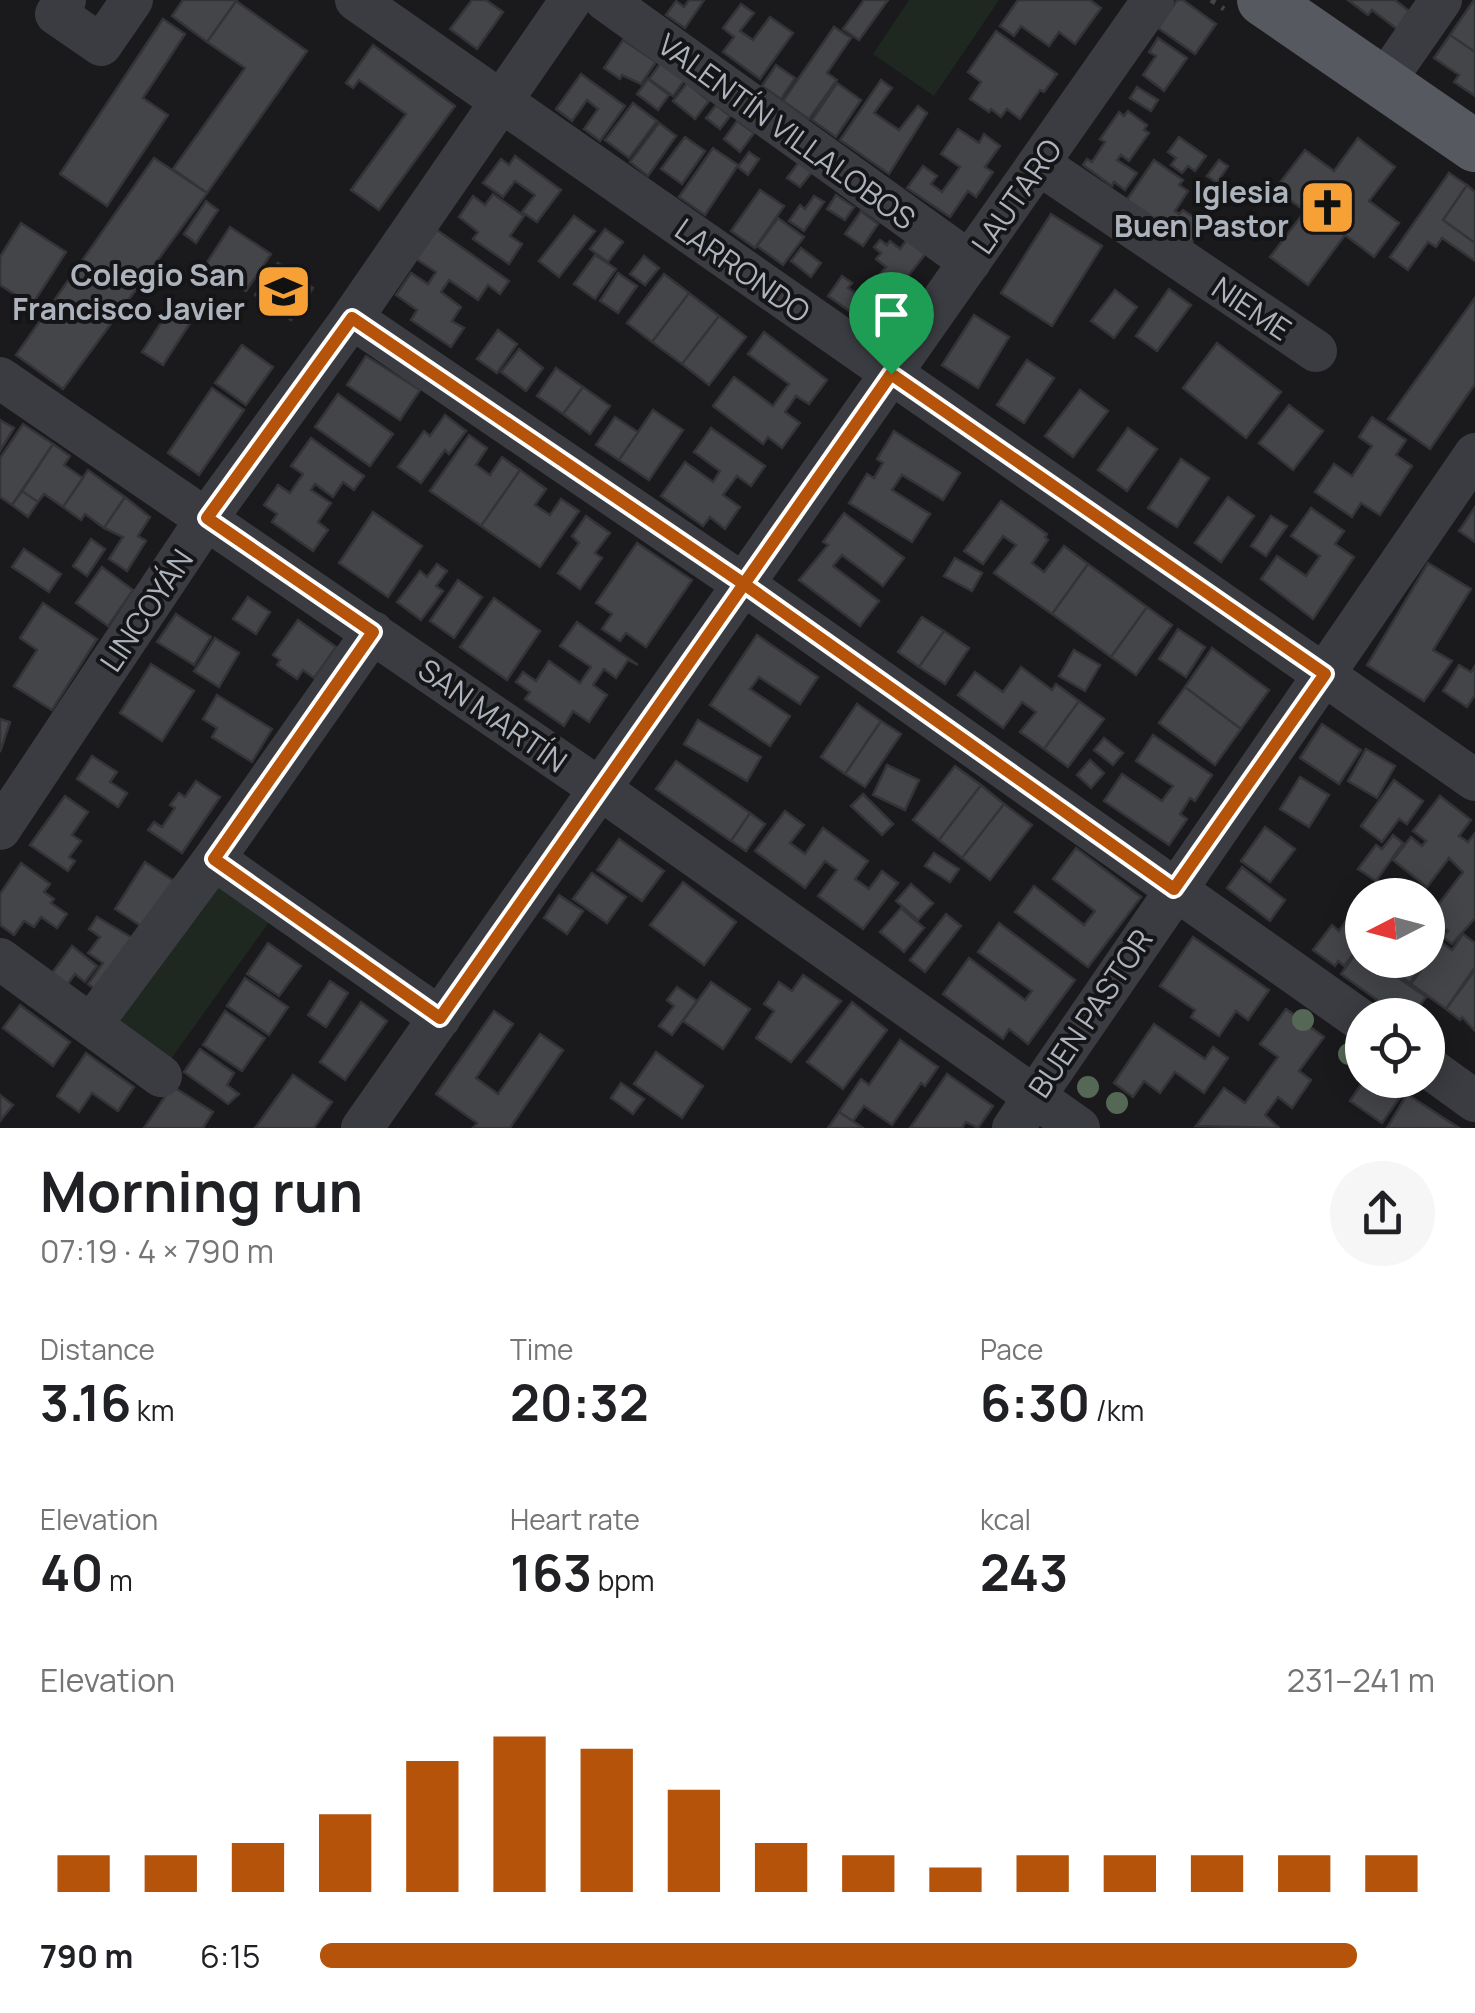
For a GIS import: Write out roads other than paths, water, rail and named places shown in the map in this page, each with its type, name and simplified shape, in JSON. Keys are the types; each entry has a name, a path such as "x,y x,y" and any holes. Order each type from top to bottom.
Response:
{"main road":[{"path":"1264,0 1475,146"}],"street":[{"path":"65,0 56,14 101,45 132,0"},
{"name":"LARRONDO","path":"356,0 1475,780"},
{"name":"LINCOYÁN","path":"0,830 207,518 352,318 499,100 572,0"},
{"name":"VALENTÍN VILLALOBOS","path":"605,0 970,262"},
{"name":"LAUTARO","path":"362,1128 1153,0"},
{"path":"1384,82 1442,0"},
{"name":"NIEME","path":"1038,164 1316,351"},
{"path":"352,318 744,584 1345,1010"},
{"name":"SAN MARTÍN","path":"0,378 600,789 1024,1112 1079,1128"},
{"name":"BUEN PASTOR","path":"1024,1112 1475,454"},
{"path":"91,1024 214,859 373,632"},
{"path":"214,859 440,1018"},
{"path":"0,959 162,1076"},
{"path":"1445,1079 1475,1101"}],"place":[{"name":"Iglesia Buen Pastor","path":"1328,208"},
{"name":"Colegio San Francisco Javier","path":"284,291"}]}
